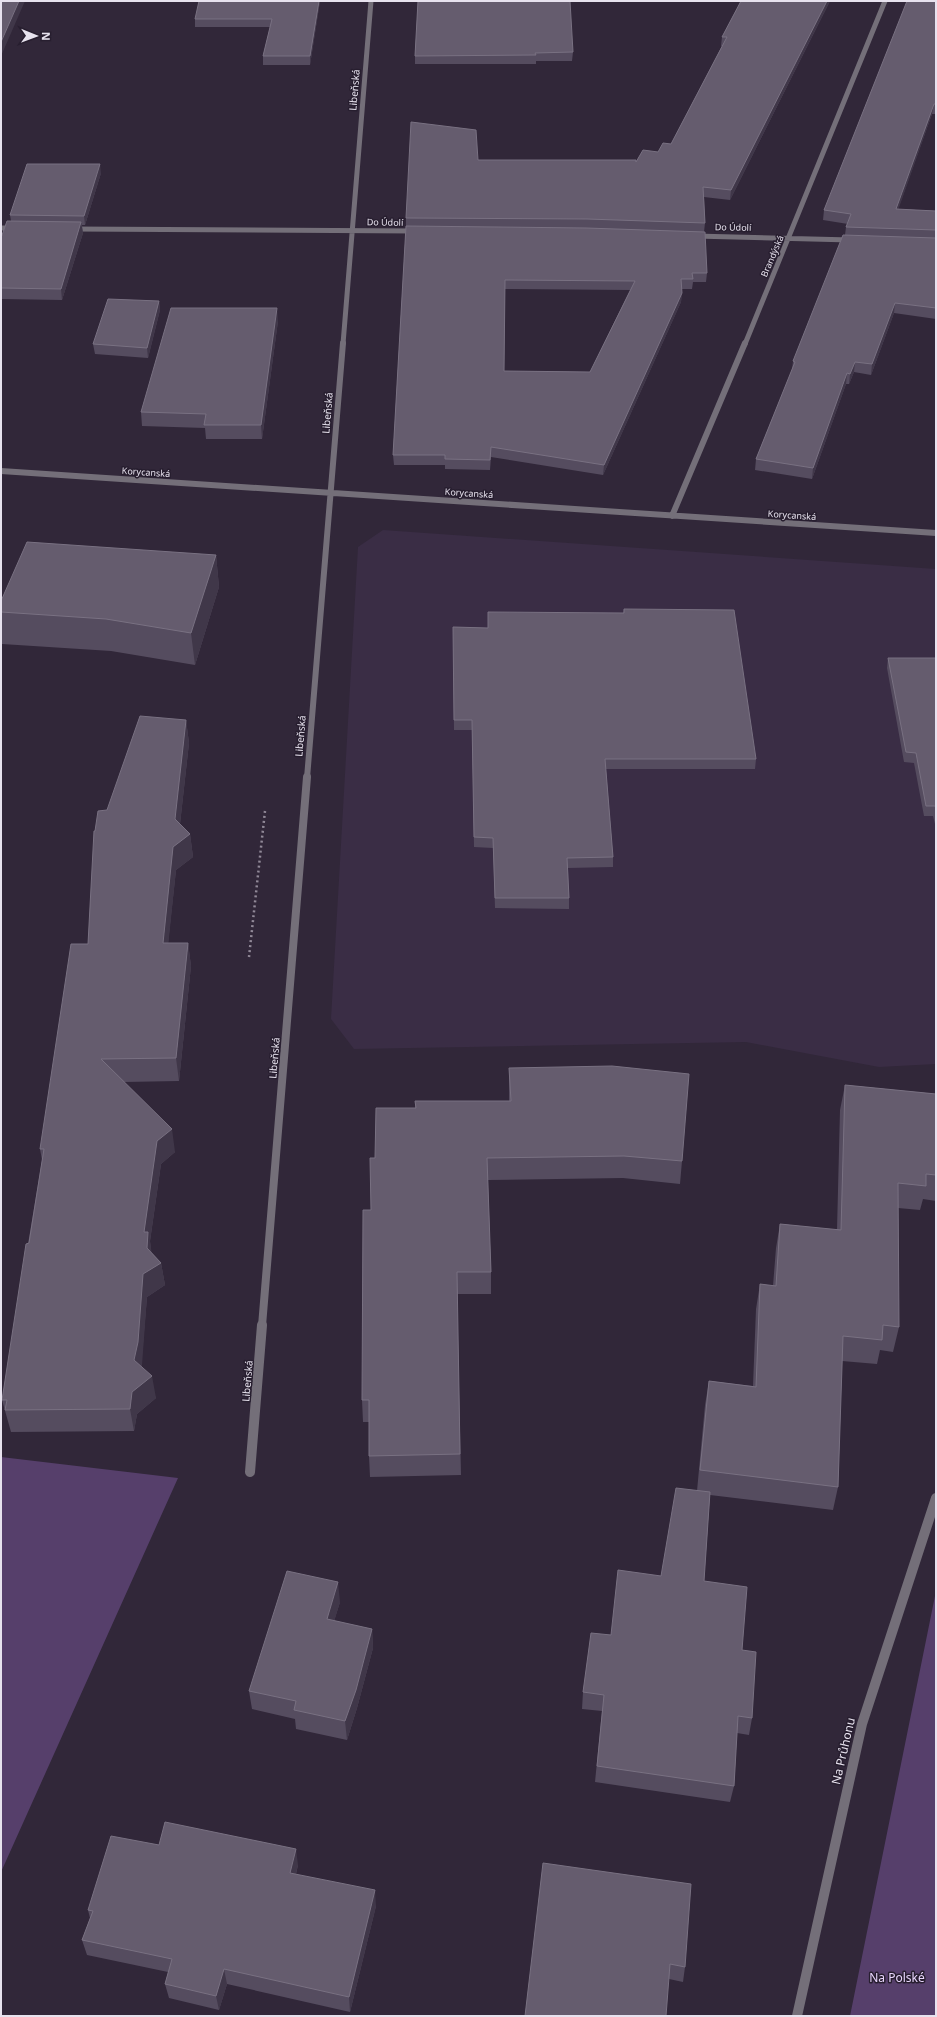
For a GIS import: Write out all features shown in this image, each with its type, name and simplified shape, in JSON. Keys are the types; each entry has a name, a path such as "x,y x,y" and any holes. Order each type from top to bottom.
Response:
{"street":[{"name":"Libeňská","path":"250,1472 371,1"},
{"name":"Brandýská","path":"672,516 790,237 885,1"},
{"path":"1,228 25,228"},
{"name":"Do Údolí","path":"65,229 353,230 424,232"},
{"name":"Do Údolí","path":"686,235 859,240"},
{"name":"Korycanská","path":"1,471 936,533"},
{"name":"Na Průhonu","path":"797,2016 862,1724 936,1498"}],"path":[{"path":"249,957 266,807"}],"shaded area":[{"path":"383,530 936,569 936,1064 879,1067 746,1042 354,1049 331,1019 358,547"}],"green space":[{"path":"1,1457 178,1478 1,1872"},
{"name":"Na Polské","path":"936,1591 936,2016 850,2016"}],"building":[{"path":"1,1 19,1 1,42"},
{"path":"199,1 319,1 310,56 263,56 272,19 195,19"},
{"path":"418,1 570,1 573,52 535,53 536,55 415,56"},
{"path":"741,1 827,1 731,190 703,187 705,223 587,219 406,218 411,122 476,130 478,160 636,160 636,162 643,150 658,152 663,143 671,144 727,37 722,37"},
{"path":"907,1 936,1 936,104 934,104 896,209 936,211 936,230 846,227 851,214 824,210"},
{"path":"27,164 100,164 84,216 10,215"},
{"path":"7,221 81,222 61,289 1,288 1,238"},
{"path":"406,226 586,228 705,232 707,273 692,273 693,279 681,279 682,293 604,465 491,447 490,460 445,459 445,455 393,455","holes":["505,280 635,281 590,372 504,371"]},
{"path":"843,235 936,238 936,308 895,303 872,364 855,362 850,374 847,373 813,468 756,459 795,362 793,361"},
{"path":"108,299 159,301 147,348 93,344"},
{"path":"171,308 277,308 261,425 204,425 206,414 141,412"},
{"path":"27,542 216,555 191,633 106,619 1,612 1,601"},
{"path":"624,609 734,610 756,759 605,759 613,857 567,858 569,898 495,898 493,838 474,837 472,720 454,720 453,627 488,628 488,612 624,613"},
{"path":"888,658 936,658 936,808 935,806 926,806 916,753 906,752"},
{"path":"140,716 186,720 175,819 190,834 173,847 163,943 188,943 176,1058 101,1059 172,1129 157,1141 144,1232 148,1232 147,1248 161,1263 143,1274 138,1342 134,1360 152,1376 132,1392 130,1409 5,1410 7,1400 2,1400 26,1244 29,1243 44,1149 40,1149 71,944 88,944 94,831 98,811 107,810"},
{"path":"612,1066 689,1074 682,1161 624,1156 487,1158 491,1272 457,1272 460,1454 369,1456 369,1400 362,1400 363,1210 371,1210 370,1158 375,1158 376,1108 416,1108 415,1101 511,1101 509,1068"},
{"path":"845,1085 936,1094 936,1175 926,1174 926,1186 898,1183 899,1327 883,1325 882,1340 843,1336 838,1487 700,1470 709,1381 756,1387 760,1284 776,1286 780,1224 841,1230"},
{"path":"676,1488 710,1492 704,1581 747,1587 742,1650 756,1652 752,1718 738,1716 734,1786 597,1766 604,1695 583,1692 591,1633 611,1635 618,1570 661,1576"},
{"path":"287,1571 338,1582 327,1619 372,1629 356,1690 345,1721 294,1710 296,1701 249,1691"},
{"path":"165,1822 296,1849 290,1873 375,1890 349,1997 224,1969 216,1996 165,1984 172,1959 82,1940 93,1911 88,1910 111,1836 159,1845"},
{"path":"543,1863 691,1884 685,1967 670,1964 666,2016 525,2016"}]}
